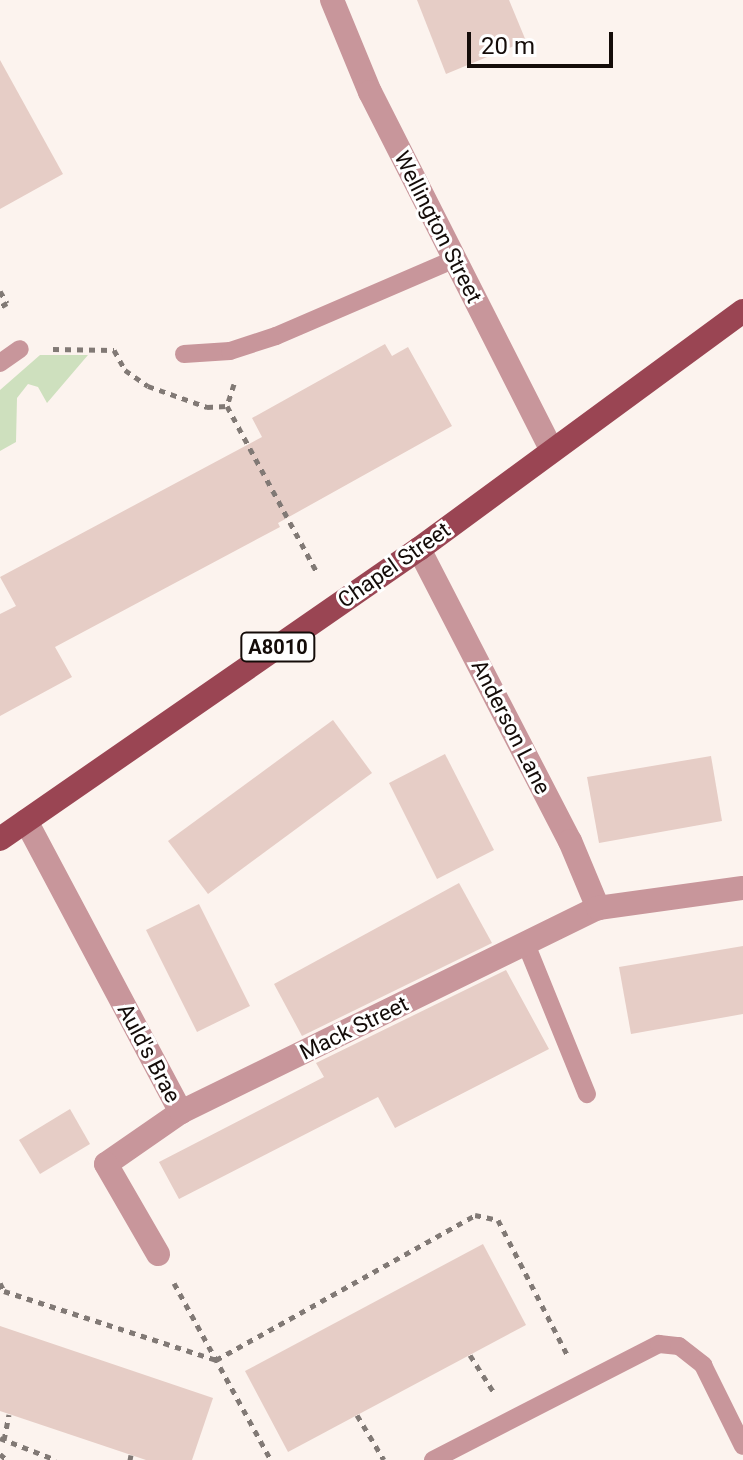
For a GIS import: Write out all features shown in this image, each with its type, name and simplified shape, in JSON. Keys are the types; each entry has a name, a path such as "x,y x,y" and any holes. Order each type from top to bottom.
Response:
{"main road":[{"name":"Chapel Street","path":"0,839 419,549 743,311"}],"street":[{"name":"Wellington Street","path":"332,0 370,92 552,450"},
{"name":"Anderson Lane","path":"419,549 570,841 598,908"},
{"name":"Auld's Brae","path":"26,821 181,1112 106,1164 158,1254"},
{"name":"Mack Street","path":"181,1112 598,908 743,888"}],"lane":[{"path":"184,354 230,351 276,336 455,259"},
{"path":"0,363 20,349"},
{"path":"526,944 587,1094"},
{"path":"433,1460 659,1344 679,1346 703,1365 743,1446"}],"path":[{"path":"0,291 7,303 0,307"},
{"path":"20,349 114,350 125,370 148,386 207,407 227,406 337,606"},
{"path":"0,1283 4,1291 216,1360 475,1215 498,1220 582,1384"},
{"path":"158,1254 271,1460"},
{"path":"470,1355 511,1420"},
{"path":"9,1414 2,1439 56,1460"},
{"path":"357,1415 384,1460"},
{"path":"0,1454 7,1460"}],"green space":[{"path":"40,355 88,355 47,403 38,387 28,384 17,398 16,442 0,451 0,390"}],"building":[{"path":"417,0 509,0 526,41 446,74"},
{"path":"0,60 63,174 0,209"},
{"path":"385,344 392,356 408,347 452,426 278,523 280,527 55,647 72,677 0,716 0,614 16,606 0,577 262,437 252,418"},
{"path":"333,720 372,773 208,894 168,841"},
{"path":"445,754 494,850 437,879 389,783"},
{"path":"711,756 722,821 599,843 587,777"},
{"path":"459,883 492,943 302,1036 274,984"},
{"path":"199,904 250,1006 197,1032 146,930"},
{"path":"743,946 743,1014 631,1034 619,967"},
{"path":"506,970 549,1049 395,1128 378,1097 179,1199 159,1162 324,1077 316,1063"},
{"path":"70,1109 90,1144 40,1174 19,1140"},
{"path":"483,1244 526,1325 288,1452 245,1371"},
{"path":"0,1326 213,1398 192,1460 146,1460 0,1411"}]}
